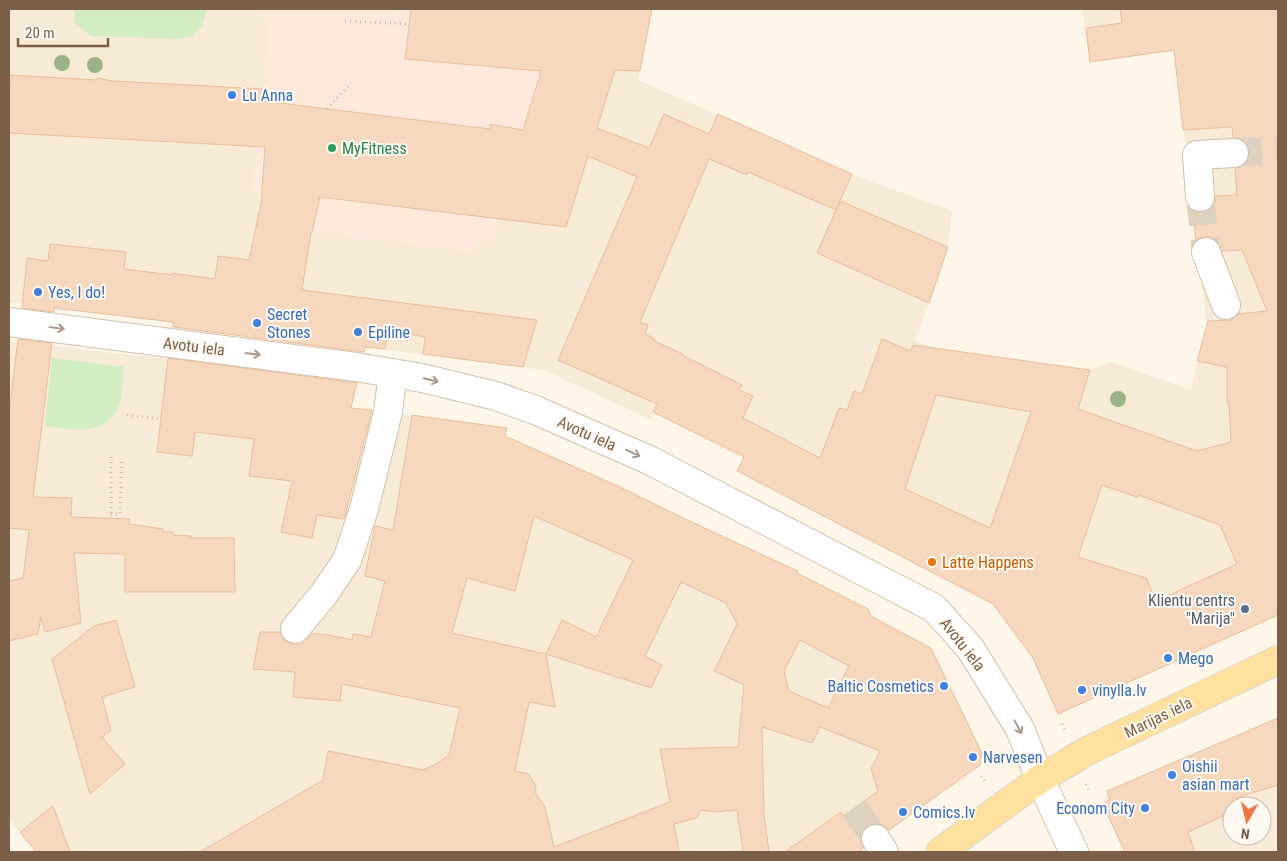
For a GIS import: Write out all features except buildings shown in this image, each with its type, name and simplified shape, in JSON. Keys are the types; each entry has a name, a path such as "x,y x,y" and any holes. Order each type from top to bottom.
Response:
{"main road":[{"name":"Marijas iela","path":"940,852 1040,779 1089,750 1278,660"}],"street":[{"path":"1200,197 1196,156 1234,153"},
{"path":"1206,252 1226,305"},
{"name":"Avotu iela","path":"9,322 422,378 496,396 535,410 649,460 934,608 965,641 980,662 1020,729 1040,779 1074,852"},
{"path":"294,629 324,594 347,560 364,510 388,412 393,373"}],"path":[{"path":"345,20 409,24"},
{"path":"326,109 351,84"},
{"path":"128,415 161,419"},
{"path":"111,456 111,519"},
{"path":"111,514 120,514 122,458"}],"shaded area":[{"path":"9,9 257,9 270,28 265,88 267,88 265,122 256,147 253,192 473,253 475,240 499,218 615,70 640,71 638,80 852,174 952,211 948,247 915,341 936,348 1090,370 1111,362 1191,390 1206,321 1174,50 1090,62 1082,9 1278,9 1278,615 1064,711 1048,692 1030,654 993,604 737,471 744,457 653,412 650,419 544,370 9,302"},
{"path":"257,9 652,9 640,71 615,70 566,227 500,218 496,243 475,241 473,253 312,231 257,220 263,196 253,192 256,146 265,122 267,89 265,88 270,29"},
{"path":"9,341 294,374 355,389 351,408 506,428 505,436 625,489 742,545 868,609 871,616 931,648 982,753 980,765 859,852 36,852 9,819"},
{"path":"1278,718 1278,852 1125,852 1103,805 1107,791"}],"green space":[{"path":"74,9 207,9 203,24 193,36 177,39 91,36 74,22"},
{"path":"52,358 124,367 119,405 113,416 106,423 97,427 77,430 45,426"}],"tunnel":[{"path":"1234,153 1278,150"},
{"path":"1200,197 1206,252"},
{"path":"854,808 876,839"}],"place":[{"name":"Lu Anna","path":"232,95"},
{"name":"MyFitness","path":"332,148"},
{"name":"Yes, I do!","path":"38,292"},
{"name":"Secret Stones","path":"257,323"},
{"name":"Epiline","path":"358,332"},
{"name":"Latte Happens","path":"932,562"},
{"name":"Klientu centrs \"Marija\"","path":"1245,609"},
{"name":"Mego","path":"1168,658"},
{"name":"Baltic Cosmetics","path":"944,686"},
{"name":"vinylla.lv","path":"1082,690"},
{"name":"Narvesen","path":"973,757"},
{"name":"Oishii asian mart","path":"1172,775"},
{"name":"Econom City","path":"1145,808"},
{"name":"Comics.lv","path":"903,812"}]}
